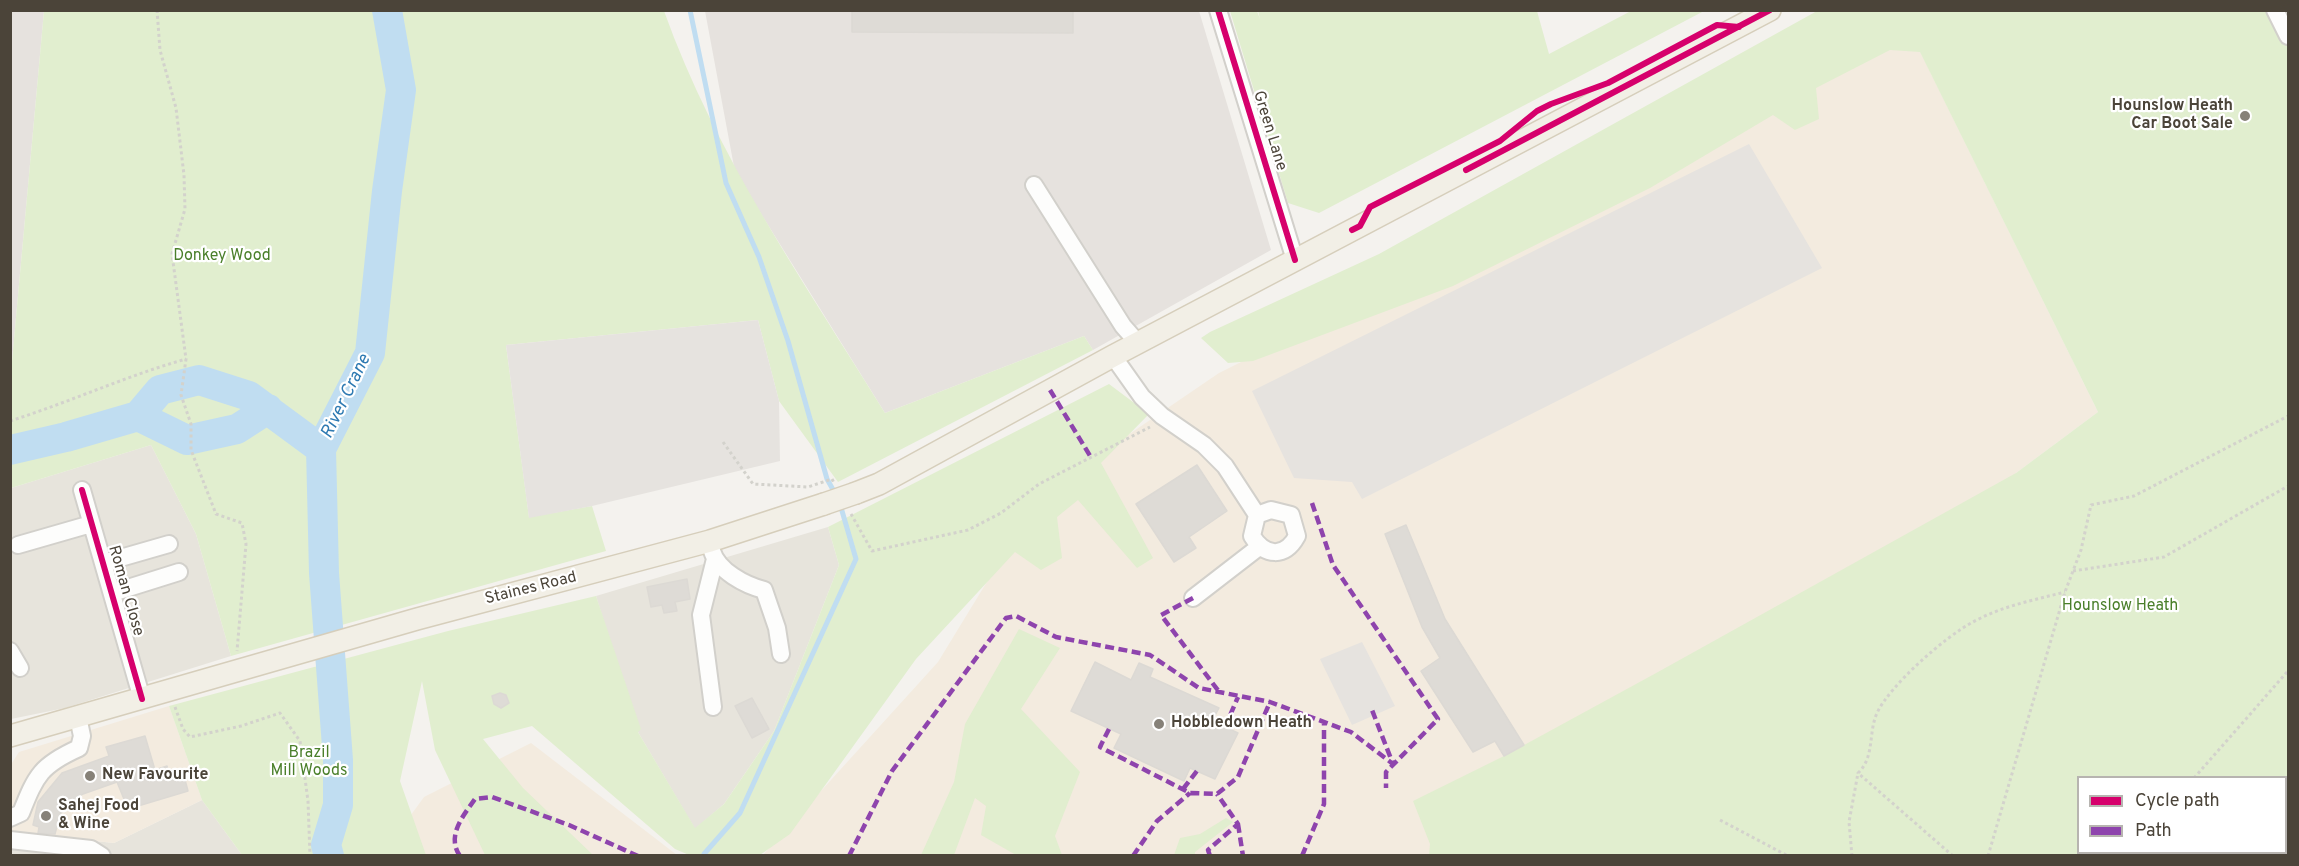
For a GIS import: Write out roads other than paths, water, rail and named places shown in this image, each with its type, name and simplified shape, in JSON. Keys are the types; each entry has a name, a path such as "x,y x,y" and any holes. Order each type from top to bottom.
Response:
{"main road":[{"name":"Staines Road","path":"142,699 353,638 712,550 820,494 852,501 1113,356 1770,10"},
{"path":"10,736 142,699"}],"street":[{"name":"Green Lane","path":"1218,10 1295,260"},
{"path":"2275,10 2289,36"},
{"path":"1034,185 1123,326 1138,343"},
{"path":"1113,356 1142,397 1162,416 1204,445 1225,466 1257,515 1252,536 1259,547 1270,553 1283,552 1297,536 1291,515 1271,510 1257,515"},
{"name":"Roman Close","path":"82,490 142,699"},
{"path":"18,545 91,524"},
{"path":"103,562 169,544"},
{"path":"1192,598 1259,547"},
{"path":"712,550 748,585 764,590 777,628 781,654"},
{"path":"712,550 701,615 713,707"},
{"path":"112,593 179,572"},
{"path":"10,651 20,668"},
{"path":"10,818 21,813 32,784 52,760 79,748 82,736 78,717"},
{"path":"10,840 91,849 102,855"}],"waterway":[{"name":"River Crane","path":"329,856 326,845 338,805 338,760 324,573 321,449 370,353 387,191 401,90 387,10"},
{"path":"690,10 726,183 759,257 788,341 827,479 836,495"},
{"path":"10,450 66,437 138,416 160,390 199,380 249,396 321,449"},
{"path":"138,416 187,440 237,429 268,409"},
{"path":"704,854 740,813 856,559 840,504"}],"place":[{"name":"Hounslow Heath Car Boot Sale","path":"2245,116"},
{"name":"Hobbledown Heath","path":"1159,724"},
{"name":"New Favourite","path":"90,776"},
{"name":"Sahej Food & Wine","path":"46,816"}],"park label":[{"name":"Donkey Wood","path":"222,257"},
{"name":"Hounslow Heath","path":"2120,607"},
{"name":"Brazil Mill Woods","path":"309,763"}]}
